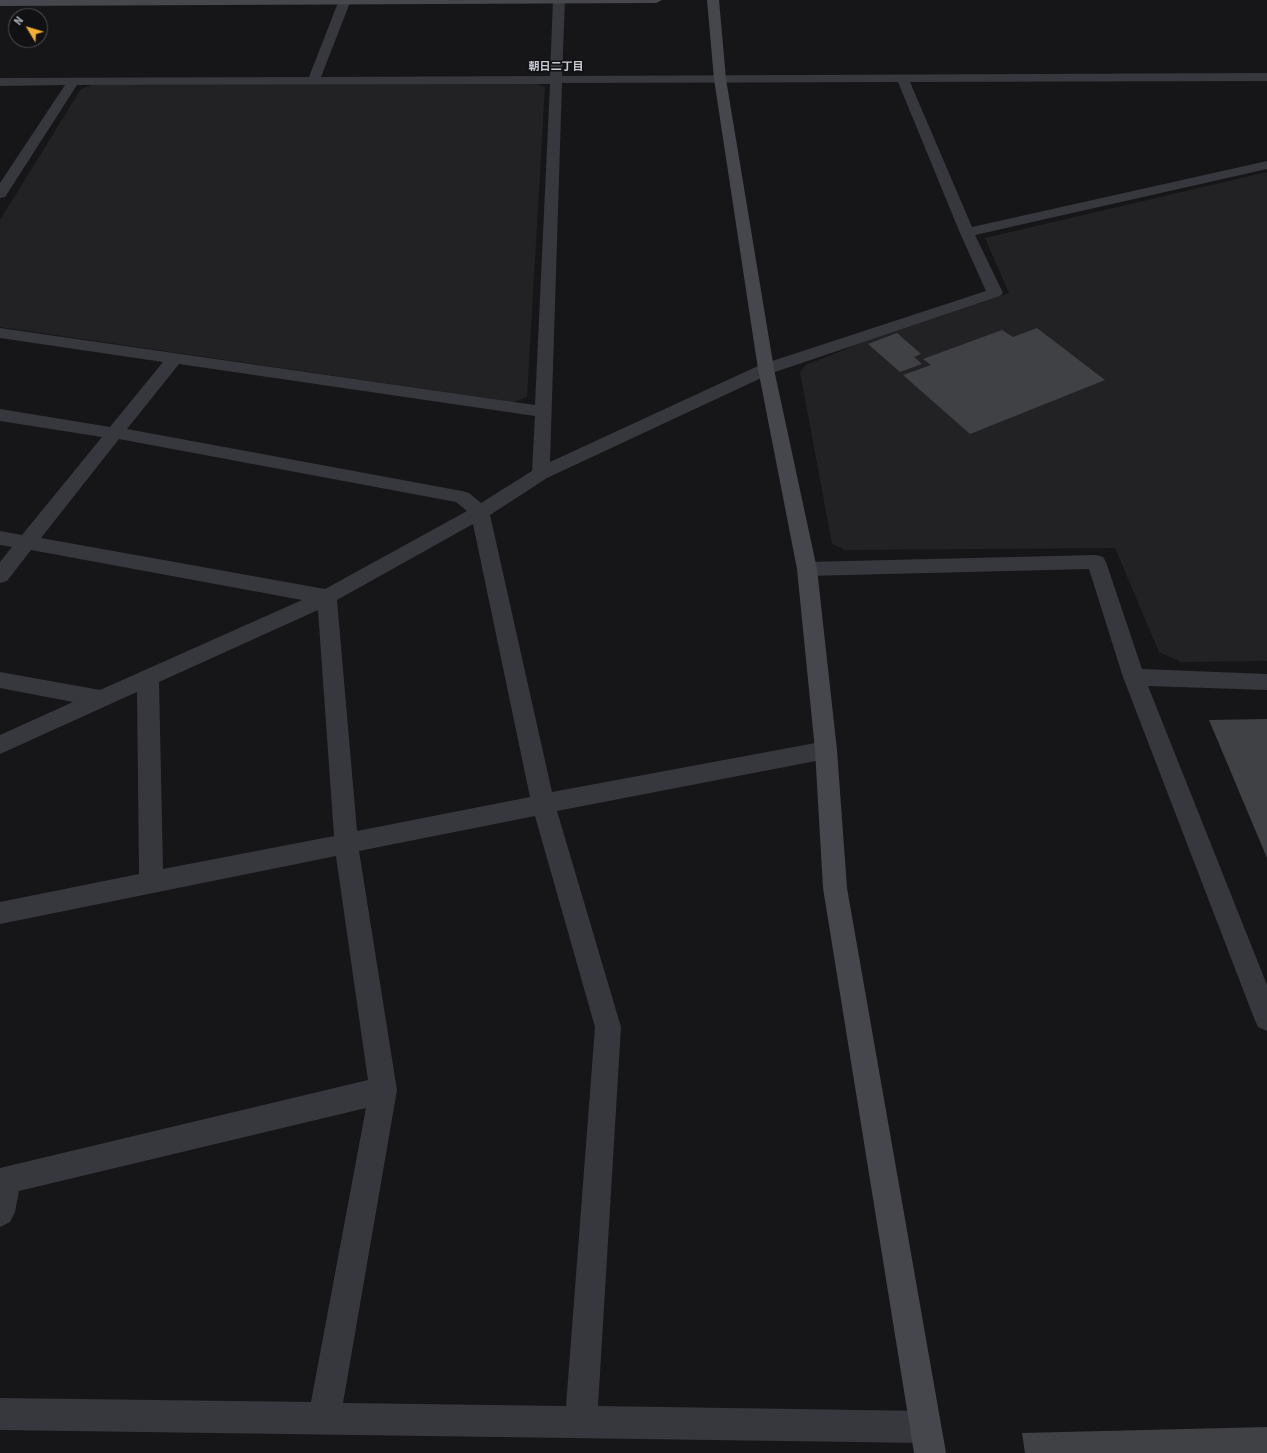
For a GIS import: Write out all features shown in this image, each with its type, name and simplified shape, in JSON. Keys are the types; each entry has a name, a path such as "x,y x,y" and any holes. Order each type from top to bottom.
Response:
{"street":[{"path":"541,474 542,412 559,0"},
{"path":"0,3 656,0"},
{"path":"0,1414 581,1422 928,1440 835,888 826,750 807,569 766,369 720,79 713,0"},
{"path":"314,80 345,1"},
{"path":"0,82 1267,77"},
{"path":"0,745 327,597 480,512 541,474 766,369 994,293 967,233 903,79"},
{"path":"0,194 73,82"},
{"path":"967,233 1267,165"},
{"path":"0,333 542,412"},
{"path":"0,576 174,358"},
{"path":"0,415 115,433 462,497 480,512 543,804 608,1027 581,1422"},
{"path":"0,538 327,597"},
{"path":"807,569 1096,562 1134,677 1267,1016"},
{"path":"324,1419 383,1090 346,843 327,597"},
{"path":"148,677 152,882"},
{"path":"1134,677 1267,682"},
{"path":"0,680 100,699"},
{"path":"0,913 543,804 826,750"},
{"path":"0,1212 7,1179 383,1090"}],"shaded area":[{"path":"536,84 545,87 527,397 514,402 0,327 0,220 81,89 91,85"},
{"path":"1267,172 1267,661 1181,662 1159,652 1115,548 845,550 832,544 800,372 806,365 861,343 1009,293 985,238"}],"building":[{"path":"1037,328 1105,380 970,434 903,375 931,365 923,359 1002,330 1013,337"},
{"path":"897,333 921,354 914,357 922,364 900,372 868,344"},
{"path":"1267,719 1267,858 1209,720"},
{"path":"1267,1427 1267,1453 1025,1453 1022,1433"}],"district":[{"name":"朝日二丁目","path":"556,68"}]}
